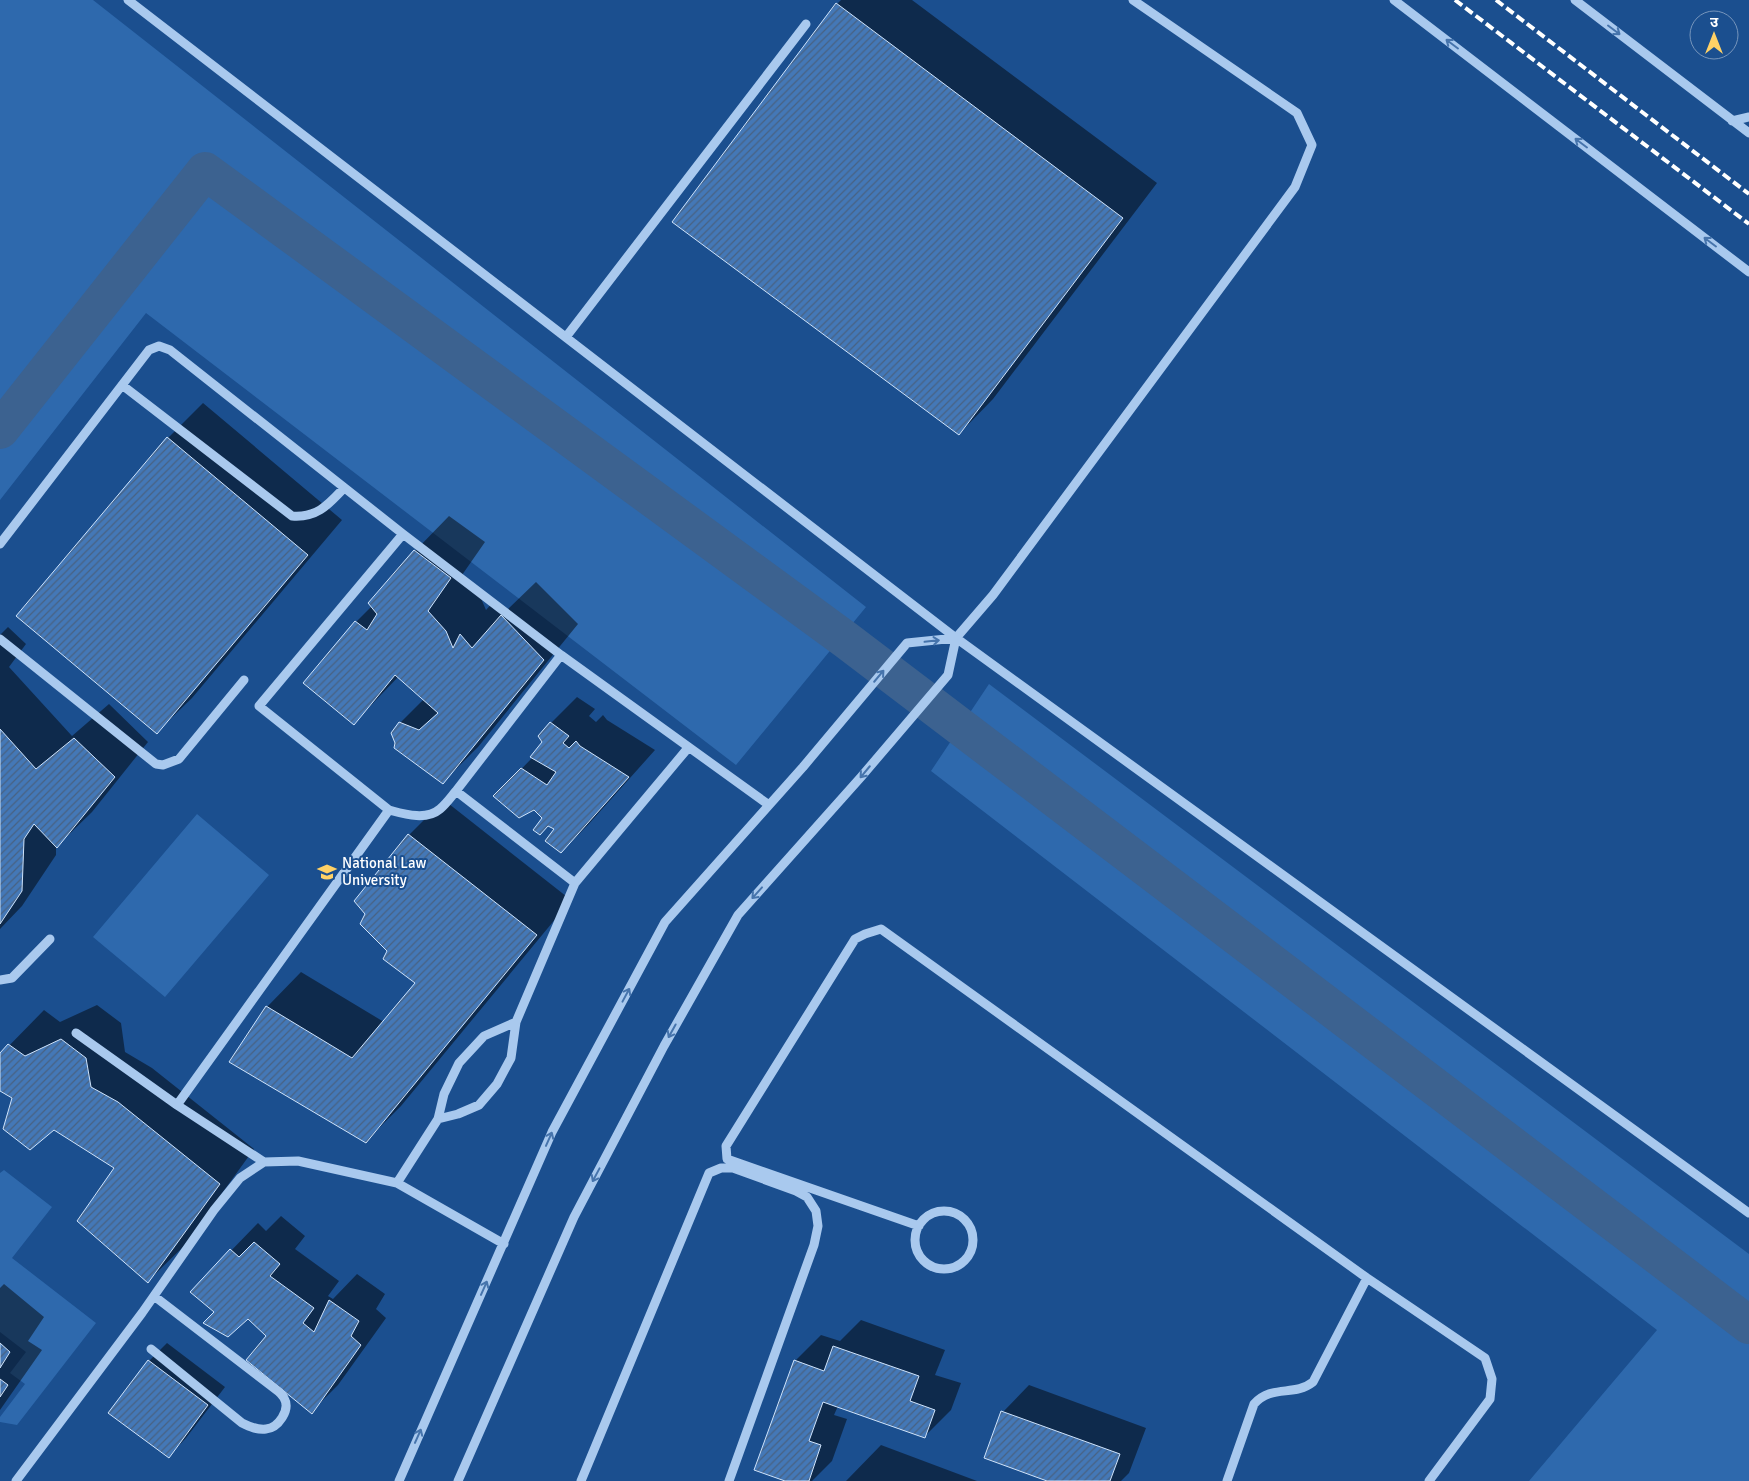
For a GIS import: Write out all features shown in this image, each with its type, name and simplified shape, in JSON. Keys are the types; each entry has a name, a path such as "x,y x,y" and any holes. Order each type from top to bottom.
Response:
{"street":[{"path":"128,0 956,638 1749,1213"},
{"path":"458,1481 574,1217 664,1046 738,915 861,777 948,675 956,638 993,595 1295,187 1312,145 1297,113 1134,0"},
{"path":"1394,0 1749,272"},
{"path":"1575,0 1749,133"},
{"path":"566,337 806,24"},
{"path":"1732,121 1749,117"},
{"path":"0,544 149,350 159,346 170,350 344,488 561,655 769,805"},
{"path":"122,384 292,516 303,517 322,510 344,488"},
{"path":"403,534 259,706 389,810 408,816 426,815 439,811 561,655"},
{"path":"0,638 156,764 162,765 179,759 244,680"},
{"path":"399,1481 552,1132 665,922 769,805 907,643 956,638"},
{"path":"438,1119 458,1114 479,1105 496,1084 511,1058 516,1022 575,883 688,748"},
{"path":"456,791 575,883"},
{"path":"177,1105 389,810"},
{"path":"919,1226 727,1158 726,1146 854,939 881,929 1367,1278 1485,1358 1492,1379 1490,1399 1429,1481"},
{"path":"0,980 12,978 50,940"},
{"path":"396,1183 438,1119 444,1094 458,1064 484,1036 516,1022"},
{"path":"76,1033 177,1105 264,1162 298,1162 396,1183 504,1244"},
{"path":"16,1481 154,1296 214,1210 240,1178 264,1162"},
{"path":"581,1481 709,1173 721,1168 733,1168 796,1191 807,1198 816,1211 818,1226 814,1245 729,1481"},
{"path":"947,1211 956,1213 969,1225 973,1244 970,1252 965,1260 947,1268 938,1268 928,1264 921,1257 917,1249 916,1239 919,1226 929,1215 937,1212 947,1211"},
{"path":"1226,1481 1254,1404 1260,1396 1268,1393 1306,1388 1313,1382 1367,1278"},
{"path":"151,1349 242,1423 250,1427 267,1429 275,1425 284,1414 286,1405 284,1398 279,1392 154,1296"}],"shaded area":[{"path":"0,0 93,0 866,607 736,765 146,313 0,500"},
{"path":"989,684 1749,1254 1749,1481 1529,1481 1657,1330 931,771"},
{"path":"197,814 269,875 165,997 93,937"},
{"path":"4,1170 52,1207 12,1258 96,1323 17,1425 0,1422 0,1417 25,1384 10,1373 26,1352 0,1332 0,1173"}],"building":[{"path":"836,3 1123,218 959,435 672,222"},
{"path":"167,437 308,555 157,734 16,616"},
{"path":"414,550 451,578 428,611 446,631 453,648 460,634 472,648 501,615 544,660 443,784 394,748 395,743 391,733 399,722 419,730 438,713 395,675 354,725 303,683 355,621 367,630 377,614 368,603"},
{"path":"550,722 569,736 563,743 569,748 576,741 580,746 629,777 561,853 545,841 554,829 548,826 540,835 533,830 542,818 534,810 519,818 493,796 521,768 547,785 556,772 530,757 542,742 538,736"},
{"path":"0,729 36,769 74,738 115,777 57,848 34,824 24,839 22,891 0,924"},
{"path":"408,834 537,935 366,1143 229,1062 266,1006 352,1058 415,983 383,959 387,951 360,924 365,914 354,901"},
{"path":"61,1039 86,1058 91,1087 118,1102 220,1184 148,1283 77,1221 114,1168 54,1130 30,1150 3,1129 12,1098 0,1091 0,1053 8,1044 25,1056"},
{"path":"254,1242 280,1264 270,1276 314,1308 303,1323 314,1332 329,1300 359,1321 351,1336 361,1345 312,1414 246,1360 266,1336 248,1319 228,1337 203,1323 214,1312 190,1292 230,1249 239,1257"},
{"path":"0,1343 10,1352 0,1368"},
{"path":"833,1346 919,1376 910,1401 935,1410 925,1438 823,1402 809,1441 821,1445 809,1481 785,1481 754,1470 794,1360 824,1371"},
{"path":"148,1360 208,1405 169,1458 108,1413"},
{"path":"0,1379 8,1385 0,1397"},
{"path":"1001,1411 1120,1454 1110,1481 1047,1481 984,1458"}],"waterway":[{"path":"0,430 205,171 846,640 1749,1325"}],"railway":[{"path":"1455,0 1749,224"},
{"path":"1496,0 1749,194"}],"place":[{"name":"National Law University","path":"327,872"}]}
